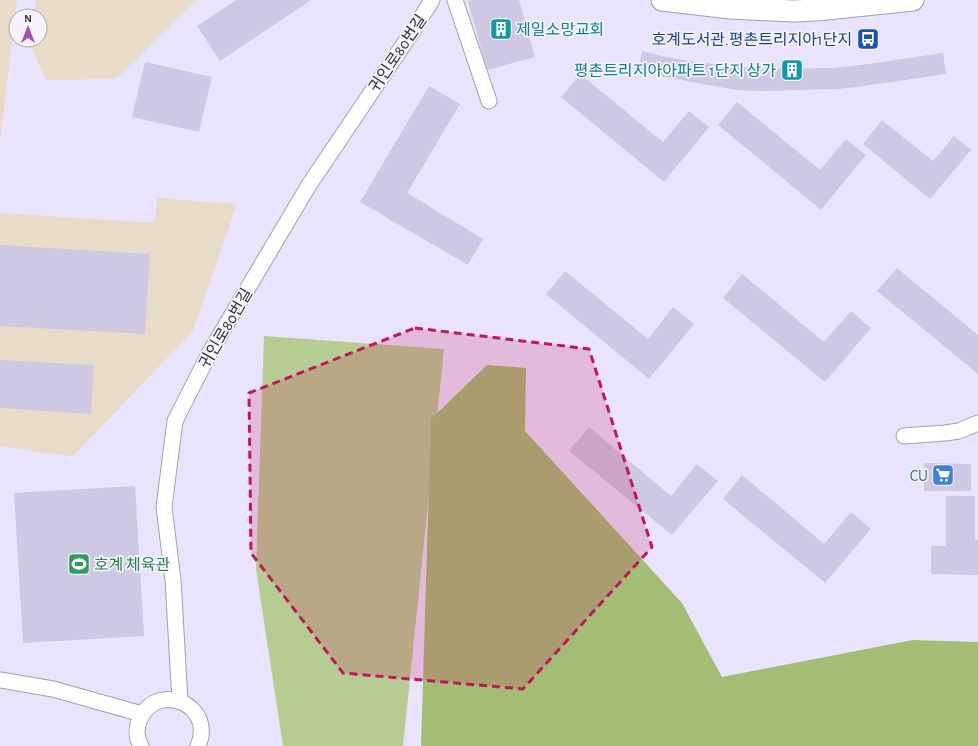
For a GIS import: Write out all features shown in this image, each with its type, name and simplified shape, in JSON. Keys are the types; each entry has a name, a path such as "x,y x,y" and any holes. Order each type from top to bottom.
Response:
{"street":[{"name":"귀인로80번길","path":"180,701 173,580 164,507 175,421 210,352 309,184 432,0"},
{"path":"455,0 489,101"},
{"path":"662,0 730,8 794,11 913,0"},
{"path":"904,436 959,431 978,423"},
{"path":"0,680 53,689 142,714"},
{"path":"141,746 137,734 138,724 142,714 155,703 163,700 180,701 187,704 193,710 198,716 201,724 201,744"}],"highlighted area":[{"path":"415,328 589,349 652,547 523,689 343,673 251,553 249,393"}],"shaded area":[{"path":"0,0 17,0 16,8 8,8 8,48 11,48 0,143"},
{"path":"36,0 197,0 116,79 46,80 32,48 48,48 48,8 35,8"},
{"path":"157,198 237,204 193,331 72,457 0,446 0,213 155,223"}],"green space":[{"path":"264,336 444,349 403,746 283,746 256,569"},
{"path":"487,365 526,368 525,431 682,603 722,677 913,640 978,642 978,746 421,746 431,419"}],"building":[{"path":"236,0 311,0 220,61 197,26"},
{"name":"제일소망교회","path":"519,0 535,57 487,70 468,1"},
{"name":"평촌트리지아아파트 1단지 상가","path":"642,51 695,62 765,69 833,68 943,53 946,74 837,89 764,91 736,90 638,72"},
{"path":"145,62 212,77 199,132 132,117"},
{"path":"580,74 663,142 689,111 709,127 664,182 561,97"},
{"path":"429,86 460,104 407,193 483,239 468,265 360,202"},
{"path":"737,102 820,170 846,139 866,155 821,210 718,125"},
{"path":"882,120 933,161 954,136 971,150 930,199 863,144"},
{"path":"0,245 150,254 145,334 0,326"},
{"path":"897,268 978,335 978,374 877,291"},
{"path":"565,271 648,339 673,307 694,324 649,379 546,294"},
{"path":"742,274 824,342 851,311 871,328 825,382 723,298"},
{"path":"0,360 94,365 91,414 0,408"},
{"path":"589,427 671,496 697,464 718,481 672,535 569,451"},
{"path":"924,463 971,464 971,491 924,491"},
{"path":"742,475 824,544 851,512 871,529 825,583 723,499"},
{"name":"호계 체육관","path":"135,486 144,636 23,643 14,493"},
{"path":"946,496 975,496 975,540 978,540 978,575 931,574 931,546 946,546"}],"place":[{"name":"제일소망교회","path":"501,29"},
{"name":"호계도서관.평촌트리지아1단지","path":"868,39"},
{"name":"평촌트리지아아파트 1단지 상가","path":"792,70"},
{"name":"CU","path":"943,475"},
{"name":"호계 체육관","path":"79,564"}]}
